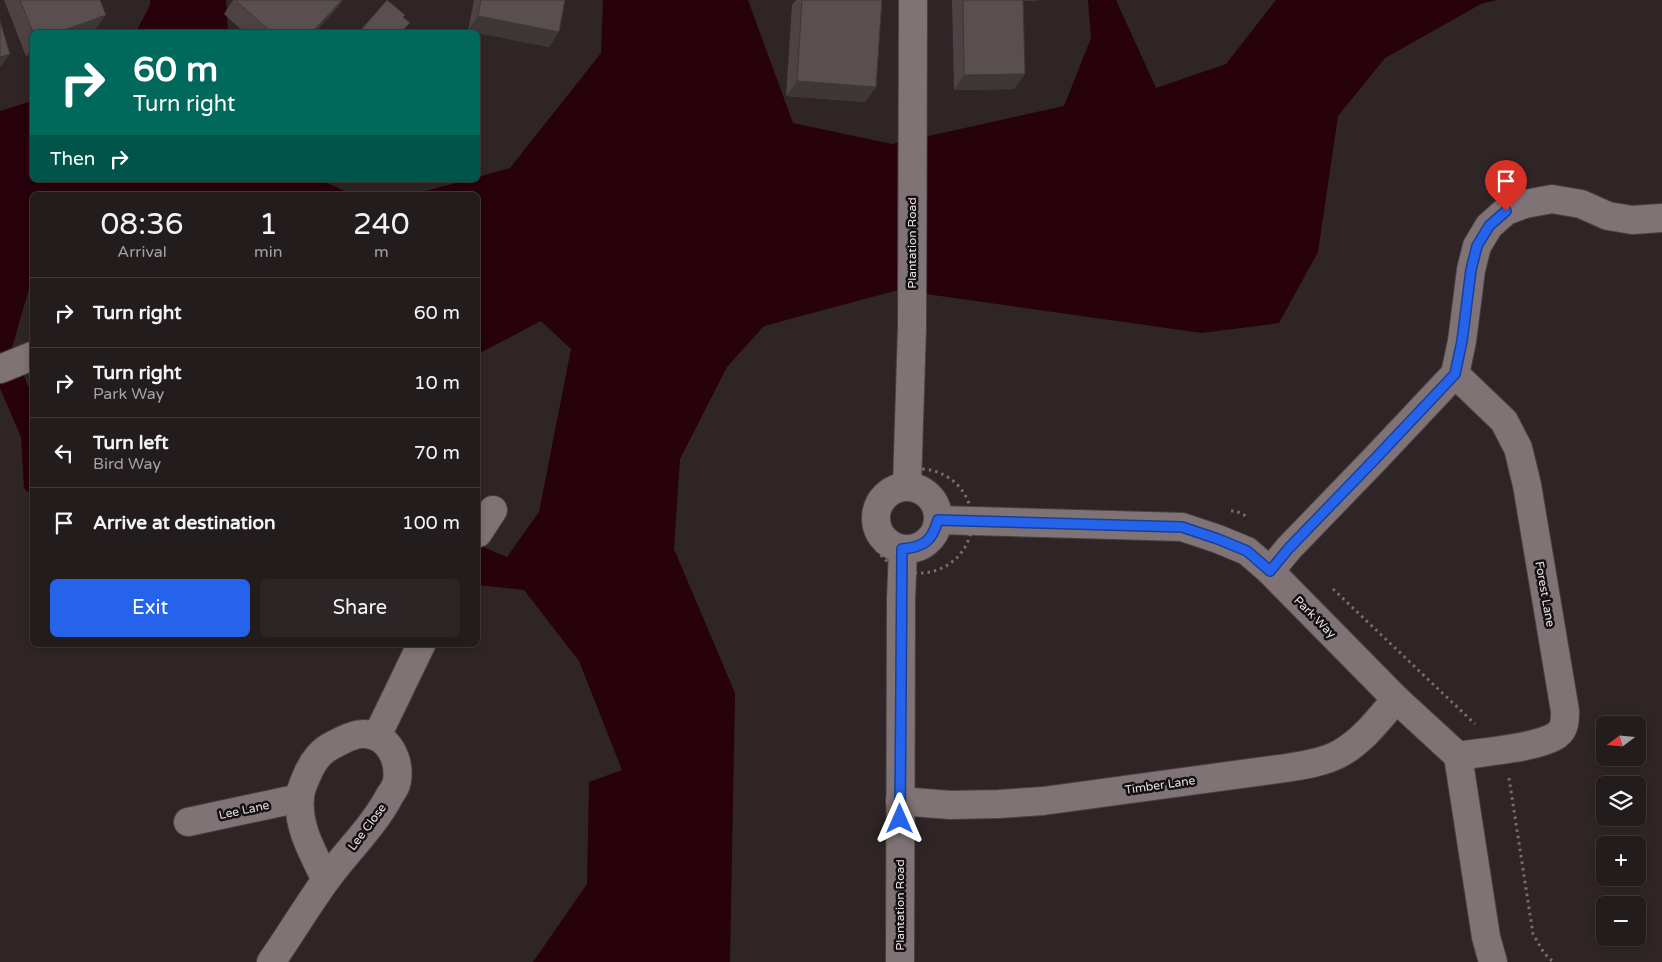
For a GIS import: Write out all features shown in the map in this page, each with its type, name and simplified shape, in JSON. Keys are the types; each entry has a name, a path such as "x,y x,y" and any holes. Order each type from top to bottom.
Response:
{"street":[{"name":"Plantation Road","path":"908,486 912,327 913,0"},
{"path":"1270,571 1289,548 1455,374 1462,341 1471,270 1477,246 1489,226 1506,211 1525,204 1552,199 1581,204 1608,216 1632,220 1662,218"},
{"path":"0,369 30,357"},
{"name":"Forest Lane","path":"1455,374 1504,421 1518,448 1527,485 1565,711 1565,724 1557,734 1533,744 1458,756"},
{"path":"908,486 923,491 935,503 938,520 934,532 927,542 915,548 902,549 891,545 883,537 877,527 876,515 879,504 886,494 896,488 908,486"},
{"path":"480,530 493,510"},
{"name":"Park Way","path":"938,520 1182,527 1247,551 1270,571 1396,699 1458,756"},
{"name":"Plantation Road","path":"900,962 902,549"},
{"path":"326,880 309,845 301,822 300,798 303,783 319,756 332,746 364,733 377,736 419,647"},
{"name":"Timber Lane","path":"900,801 950,805 999,804 1043,800 1286,768 1318,762 1339,754 1360,739 1396,699"},
{"name":"Lee Close","path":"271,962 326,880 383,809 397,783 397,764 393,751 377,736"},
{"path":"1458,756 1486,936 1493,962"},
{"name":"Lee Lane","path":"188,822 300,798"}],"shaded area":[{"path":"150,0 226,0 228,30 137,30 150,5"},
{"path":"603,0 748,0 793,123 892,144 1064,106 1091,38 1088,0 1116,0 1156,88 1226,64 1276,0 1497,0 1481,4 1385,58 1338,116 1318,252 1279,323 1202,333 898,290 764,326 727,367 680,459 674,549 735,693 730,962 533,962 587,884 589,782 622,770 579,661 524,590 480,585 480,546 507,557 539,512 571,349 541,321 480,353 480,192 422,192 460,182 480,182 480,176 510,168 601,53"},
{"path":"30,102 30,182 325,182 347,192 30,192 30,285 12,348 30,388 30,494 24,488 21,437 0,388 0,111"}],"building":[{"path":"20,0 100,0 106,15 65,30 32,30"},
{"path":"235,0 342,0 314,30 269,30"},
{"path":"387,0 405,15 403,17 410,23 403,30 361,30"},
{"path":"481,0 565,0 559,32 478,16"},
{"path":"802,0 882,0 876,87 797,81"},
{"path":"963,0 1023,0 1025,74 964,75"},
{"path":"0,21 10,54 0,57"}],"route":[{"path":"900,819 902,549 915,548 927,542 934,532 938,520 1182,527 1247,551 1270,571 1289,548 1455,374 1462,341 1471,270 1477,246 1489,226 1506,211"}]}
